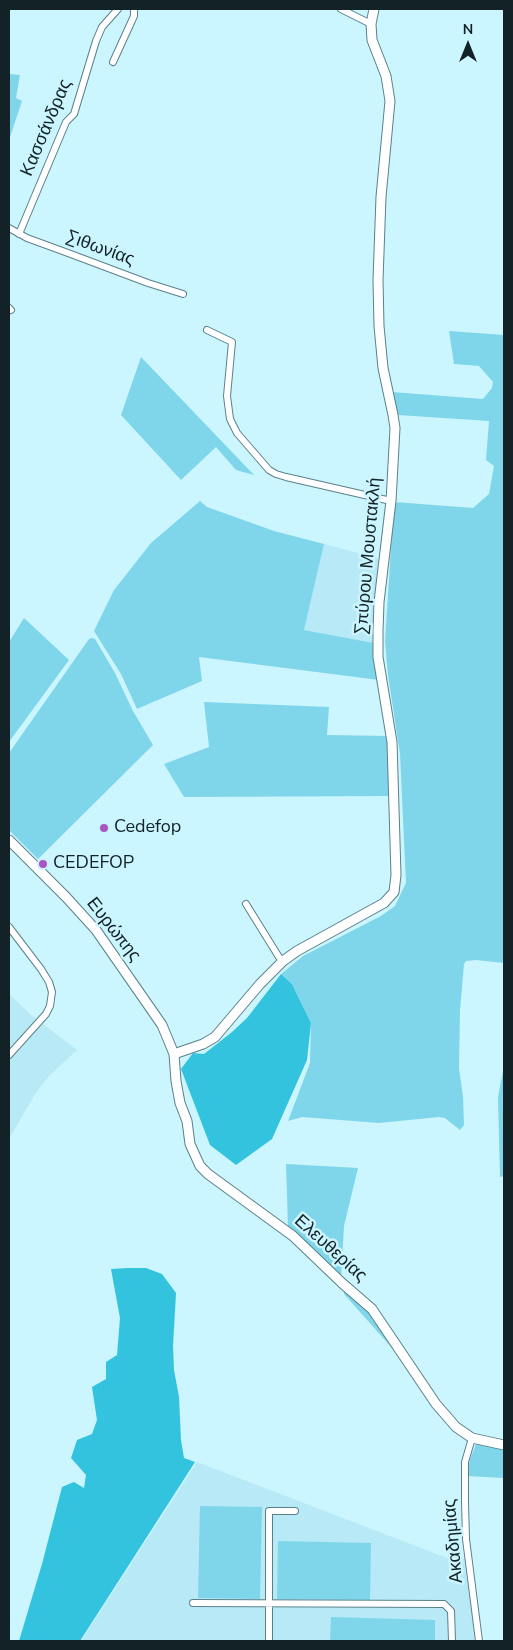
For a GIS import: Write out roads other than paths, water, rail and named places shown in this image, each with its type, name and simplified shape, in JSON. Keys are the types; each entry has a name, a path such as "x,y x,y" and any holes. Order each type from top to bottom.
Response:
{"street":[{"name":"Κασσάνδρας","path":"12,231 66,122 74,114 102,27 118,9"},
{"path":"113,62 134,16 134,9"},
{"path":"341,9 371,24"},
{"name":"Σπύρου Μουστακλή","path":"174,1054 203,1044 215,1037 260,984 282,962 297,951 384,903 394,892 396,875 392,742 378,657 380,594 391,501 395,428 382,362 378,280 380,206 390,101 386,76 374,45 371,24 374,9"},
{"name":"Σιθωνίας","path":"12,231 148,283 183,294"},
{"path":"207,330 232,342 227,396 230,418 235,430 270,470 286,477 391,501"},
{"name":"Ευρώπης","path":"9,840 96,930 162,1024 174,1054"},
{"path":"246,904 282,962"},
{"path":"9,927 41,969 49,982 52,992 50,1006 46,1014 9,1055"},
{"name":"Ελευθερίας","path":"174,1054 180,1103 187,1121 190,1144 200,1166 208,1174 293,1236 372,1309 436,1404 456,1427 472,1438 504,1445"},
{"name":"Ακαδημίας","path":"472,1438 465,1462 464,1502 466,1539 479,1641"},
{"path":"269,1641 269,1511 295,1511"},
{"path":"193,1603 444,1604 451,1611 452,1641"}],"place":[{"name":"Cedefop","path":"104,828"},
{"name":"CEDEFOP","path":"43,864"}]}
